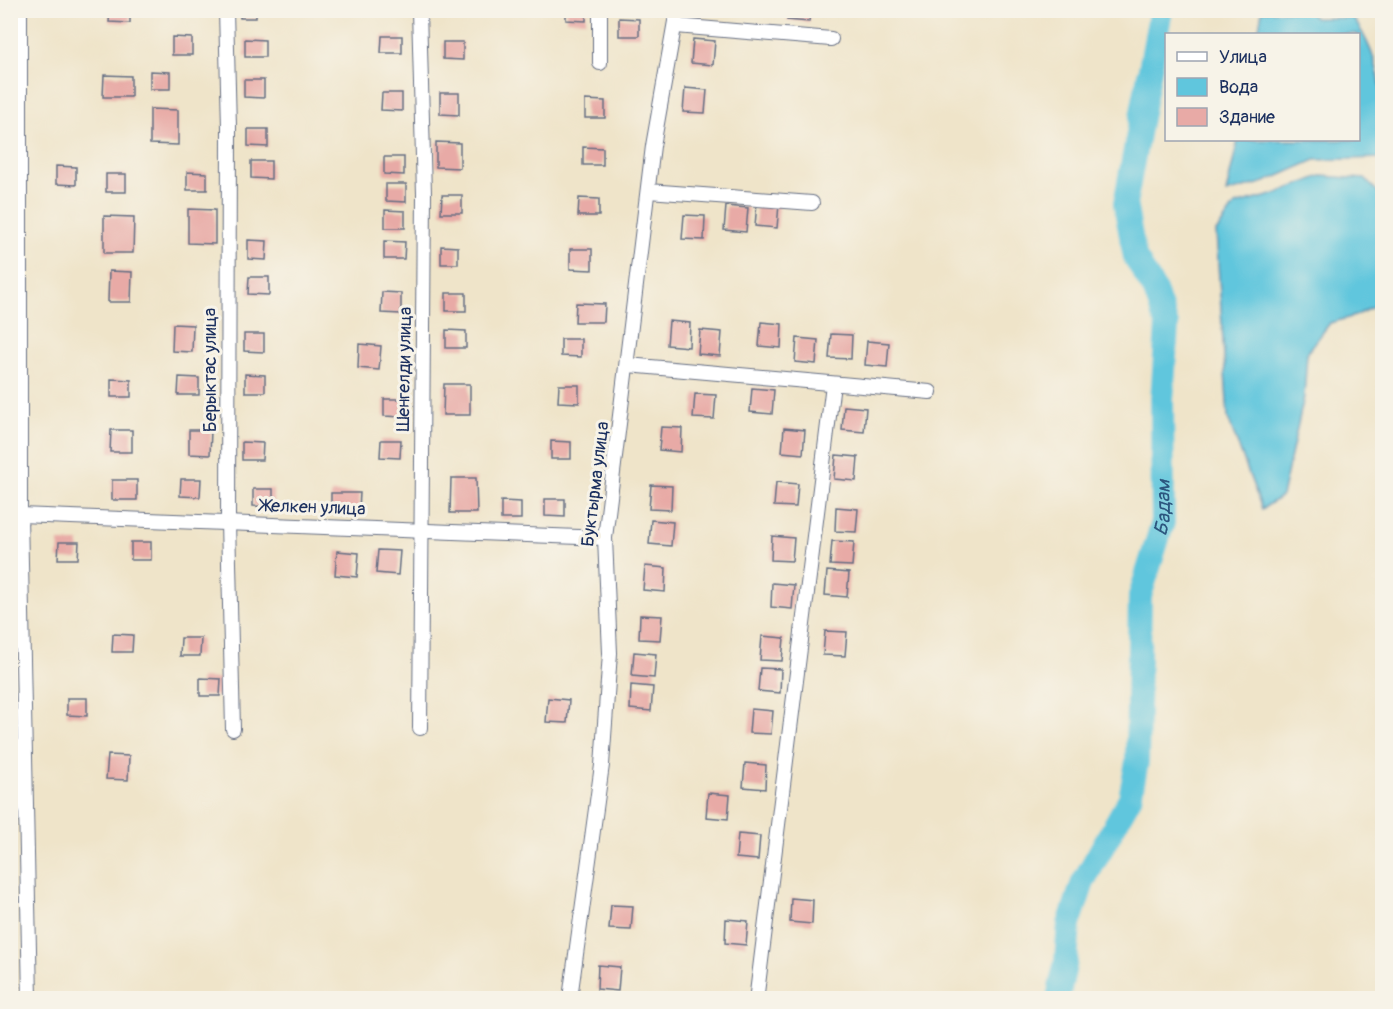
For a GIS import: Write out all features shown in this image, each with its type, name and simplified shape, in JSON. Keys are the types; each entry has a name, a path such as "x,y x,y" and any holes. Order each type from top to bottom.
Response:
{"street":[{"path":"20,10 20,515 30,999"},
{"name":"Берыктас улица","path":"226,10 229,127 228,522 233,729"},
{"name":"Шенгелди улица","path":"419,10 424,195 420,728"},
{"path":"600,10 600,63"},
{"name":"Буктырма улица","path":"570,999 602,765 609,653 605,538 628,365 653,146 677,10"},
{"path":"676,26 831,39"},
{"path":"648,190 812,203"},
{"path":"628,365 930,392"},
{"path":"757,993 833,384"},
{"name":"Желкен улица","path":"20,515 605,538"}],"water":[{"path":"1262,11 1307,11 1315,18 1353,18 1364,35 1377,68 1383,121 1382,158 1315,160 1265,182 1226,193 1238,141 1360,141 1360,33 1258,33"},
{"path":"1321,176 1365,179 1382,196 1382,302 1355,316 1330,323 1307,353 1304,397 1282,496 1262,509 1228,418 1216,232 1235,205 1272,195"}],"building":[{"path":"110,10 130,10 130,23 109,22"},
{"path":"240,10 256,10 256,18 240,18"},
{"path":"566,10 586,10 586,21 566,20"},
{"path":"788,10 810,10 809,22 787,20"},
{"path":"619,18 639,19 639,36 619,36"},
{"path":"382,36 402,36 402,53 381,53"},
{"path":"172,37 192,38 192,55 172,55"},
{"path":"245,39 265,40 265,57 245,57"},
{"path":"693,39 715,41 713,65 691,63"},
{"path":"443,42 463,42 463,60 443,59"},
{"path":"150,71 170,72 170,89 150,89"},
{"path":"104,75 131,76 131,97 103,97"},
{"path":"244,80 264,80 264,98 244,97"},
{"path":"685,88 707,90 705,113 683,112"},
{"path":"382,93 402,93 402,111 381,110"},
{"path":"440,93 459,93 459,115 440,114"},
{"path":"585,100 605,101 605,118 585,118"},
{"path":"150,109 178,110 178,145 150,144"},
{"path":"248,129 268,129 268,147 248,146"},
{"path":"436,142 460,143 460,168 436,167"},
{"path":"583,147 603,148 603,165 583,165"},
{"path":"384,157 404,157 404,175 384,174"},
{"path":"251,161 271,161 271,179 251,178"},
{"path":"56,166 76,167 76,185 56,184"},
{"path":"187,172 207,173 207,190 187,190"},
{"path":"106,174 126,174 126,192 106,192"},
{"path":"386,184 406,184 406,202 386,201"},
{"path":"442,195 462,195 462,213 441,213"},
{"path":"579,198 599,199 599,216 578,216"},
{"path":"757,202 779,204 777,228 755,226"},
{"path":"726,206 748,208 746,232 724,230"},
{"path":"188,209 215,210 215,244 188,243"},
{"path":"385,210 405,211 405,228 385,228"},
{"path":"684,215 705,216 704,240 682,239"},
{"path":"104,216 134,217 133,253 104,253"},
{"path":"248,240 267,241 266,260 248,259"},
{"path":"384,241 405,242 404,259 384,259"},
{"path":"441,246 458,247 458,264 441,264"},
{"path":"570,249 592,249 592,270 570,269"},
{"path":"109,271 132,272 131,302 108,302"},
{"path":"249,277 269,277 269,295 248,294"},
{"path":"382,292 401,293 401,314 381,313"},
{"path":"446,293 466,293 466,311 446,311"},
{"path":"576,303 605,304 604,322 575,322"},
{"path":"669,321 690,323 689,347 667,345"},
{"path":"761,322 782,324 781,348 759,346"},
{"path":"173,324 193,325 192,352 172,351"},
{"path":"446,330 466,331 466,348 446,348"},
{"path":"700,330 722,332 720,356 698,354"},
{"path":"244,334 264,334 264,352 244,351"},
{"path":"831,334 852,335 851,359 829,358"},
{"path":"797,338 818,340 816,364 795,362"},
{"path":"561,339 581,339 581,357 561,356"},
{"path":"867,341 889,343 887,367 865,365"},
{"path":"359,344 381,346 379,370 358,368"},
{"path":"245,374 265,375 265,392 245,392"},
{"path":"179,377 199,378 199,395 178,395"},
{"path":"111,379 131,380 131,397 111,397"},
{"path":"444,384 470,384 470,415 443,415"},
{"path":"559,385 579,385 579,403 558,402"},
{"path":"752,388 774,390 772,414 750,412"},
{"path":"695,394 716,395 714,419 693,418"},
{"path":"384,399 404,399 404,417 384,416"},
{"path":"844,406 866,408 864,432 842,430"},
{"path":"661,427 682,428 681,452 659,450"},
{"path":"784,428 805,430 803,454 782,452"},
{"path":"111,430 132,430 132,452 110,452"},
{"path":"189,430 211,430 210,455 189,454"},
{"path":"381,440 401,440 400,458 380,457"},
{"path":"551,441 571,442 571,459 551,459"},
{"path":"242,442 263,443 262,460 242,460"},
{"path":"836,455 858,457 856,481 834,479"},
{"path":"451,478 476,478 477,513 450,513"},
{"path":"181,479 201,479 200,497 180,496"},
{"path":"112,480 137,480 137,500 112,500"},
{"path":"776,482 798,484 796,507 774,506"},
{"path":"651,485 672,486 671,510 649,509"},
{"path":"253,489 273,489 273,507 253,506"},
{"path":"331,493 360,493 359,509 331,509"},
{"path":"545,499 565,499 565,517 545,516"},
{"path":"501,501 521,502 521,519 501,519"},
{"path":"836,507 858,509 856,532 835,531"},
{"path":"651,520 673,522 671,546 649,544"},
{"path":"772,536 794,538 792,561 771,560"},
{"path":"832,541 854,542 852,566 830,565"},
{"path":"59,542 79,542 78,559 58,559"},
{"path":"131,542 151,542 151,560 131,560"},
{"path":"378,550 400,551 398,575 376,573"},
{"path":"337,551 359,553 357,577 335,575"},
{"path":"645,566 666,568 665,592 643,590"},
{"path":"827,571 849,573 847,597 825,595"},
{"path":"772,583 794,585 792,609 771,607"},
{"path":"640,615 662,616 660,640 639,639"},
{"path":"825,631 847,632 845,656 823,655"},
{"path":"113,634 133,635 132,652 112,652"},
{"path":"762,636 784,638 782,661 760,660"},
{"path":"181,638 201,638 200,656 180,656"},
{"path":"634,652 656,654 654,678 632,676"},
{"path":"760,668 781,669 780,693 758,691"},
{"path":"200,678 221,679 220,696 200,696"},
{"path":"631,685 653,687 651,711 630,709"},
{"path":"67,698 87,698 87,716 67,715"},
{"path":"548,698 569,700 567,723 546,722"},
{"path":"751,709 773,711 771,734 749,733"},
{"path":"108,755 129,756 128,780 106,779"},
{"path":"745,763 766,765 765,789 743,787"},
{"path":"708,793 730,795 728,819 706,817"},
{"path":"738,834 760,836 758,860 736,858"},
{"path":"791,898 813,900 812,924 790,922"},
{"path":"611,905 633,906 631,930 609,929"},
{"path":"726,919 748,921 746,945 725,943"},
{"path":"598,965 620,967 618,991 597,989"}],"waterway":[{"name":"Бадам","path":"1058,998 1066,961 1069,924 1083,882 1130,798 1137,762 1140,596 1163,522 1162,400 1167,326 1155,291 1135,257 1125,204 1161,10"}]}
